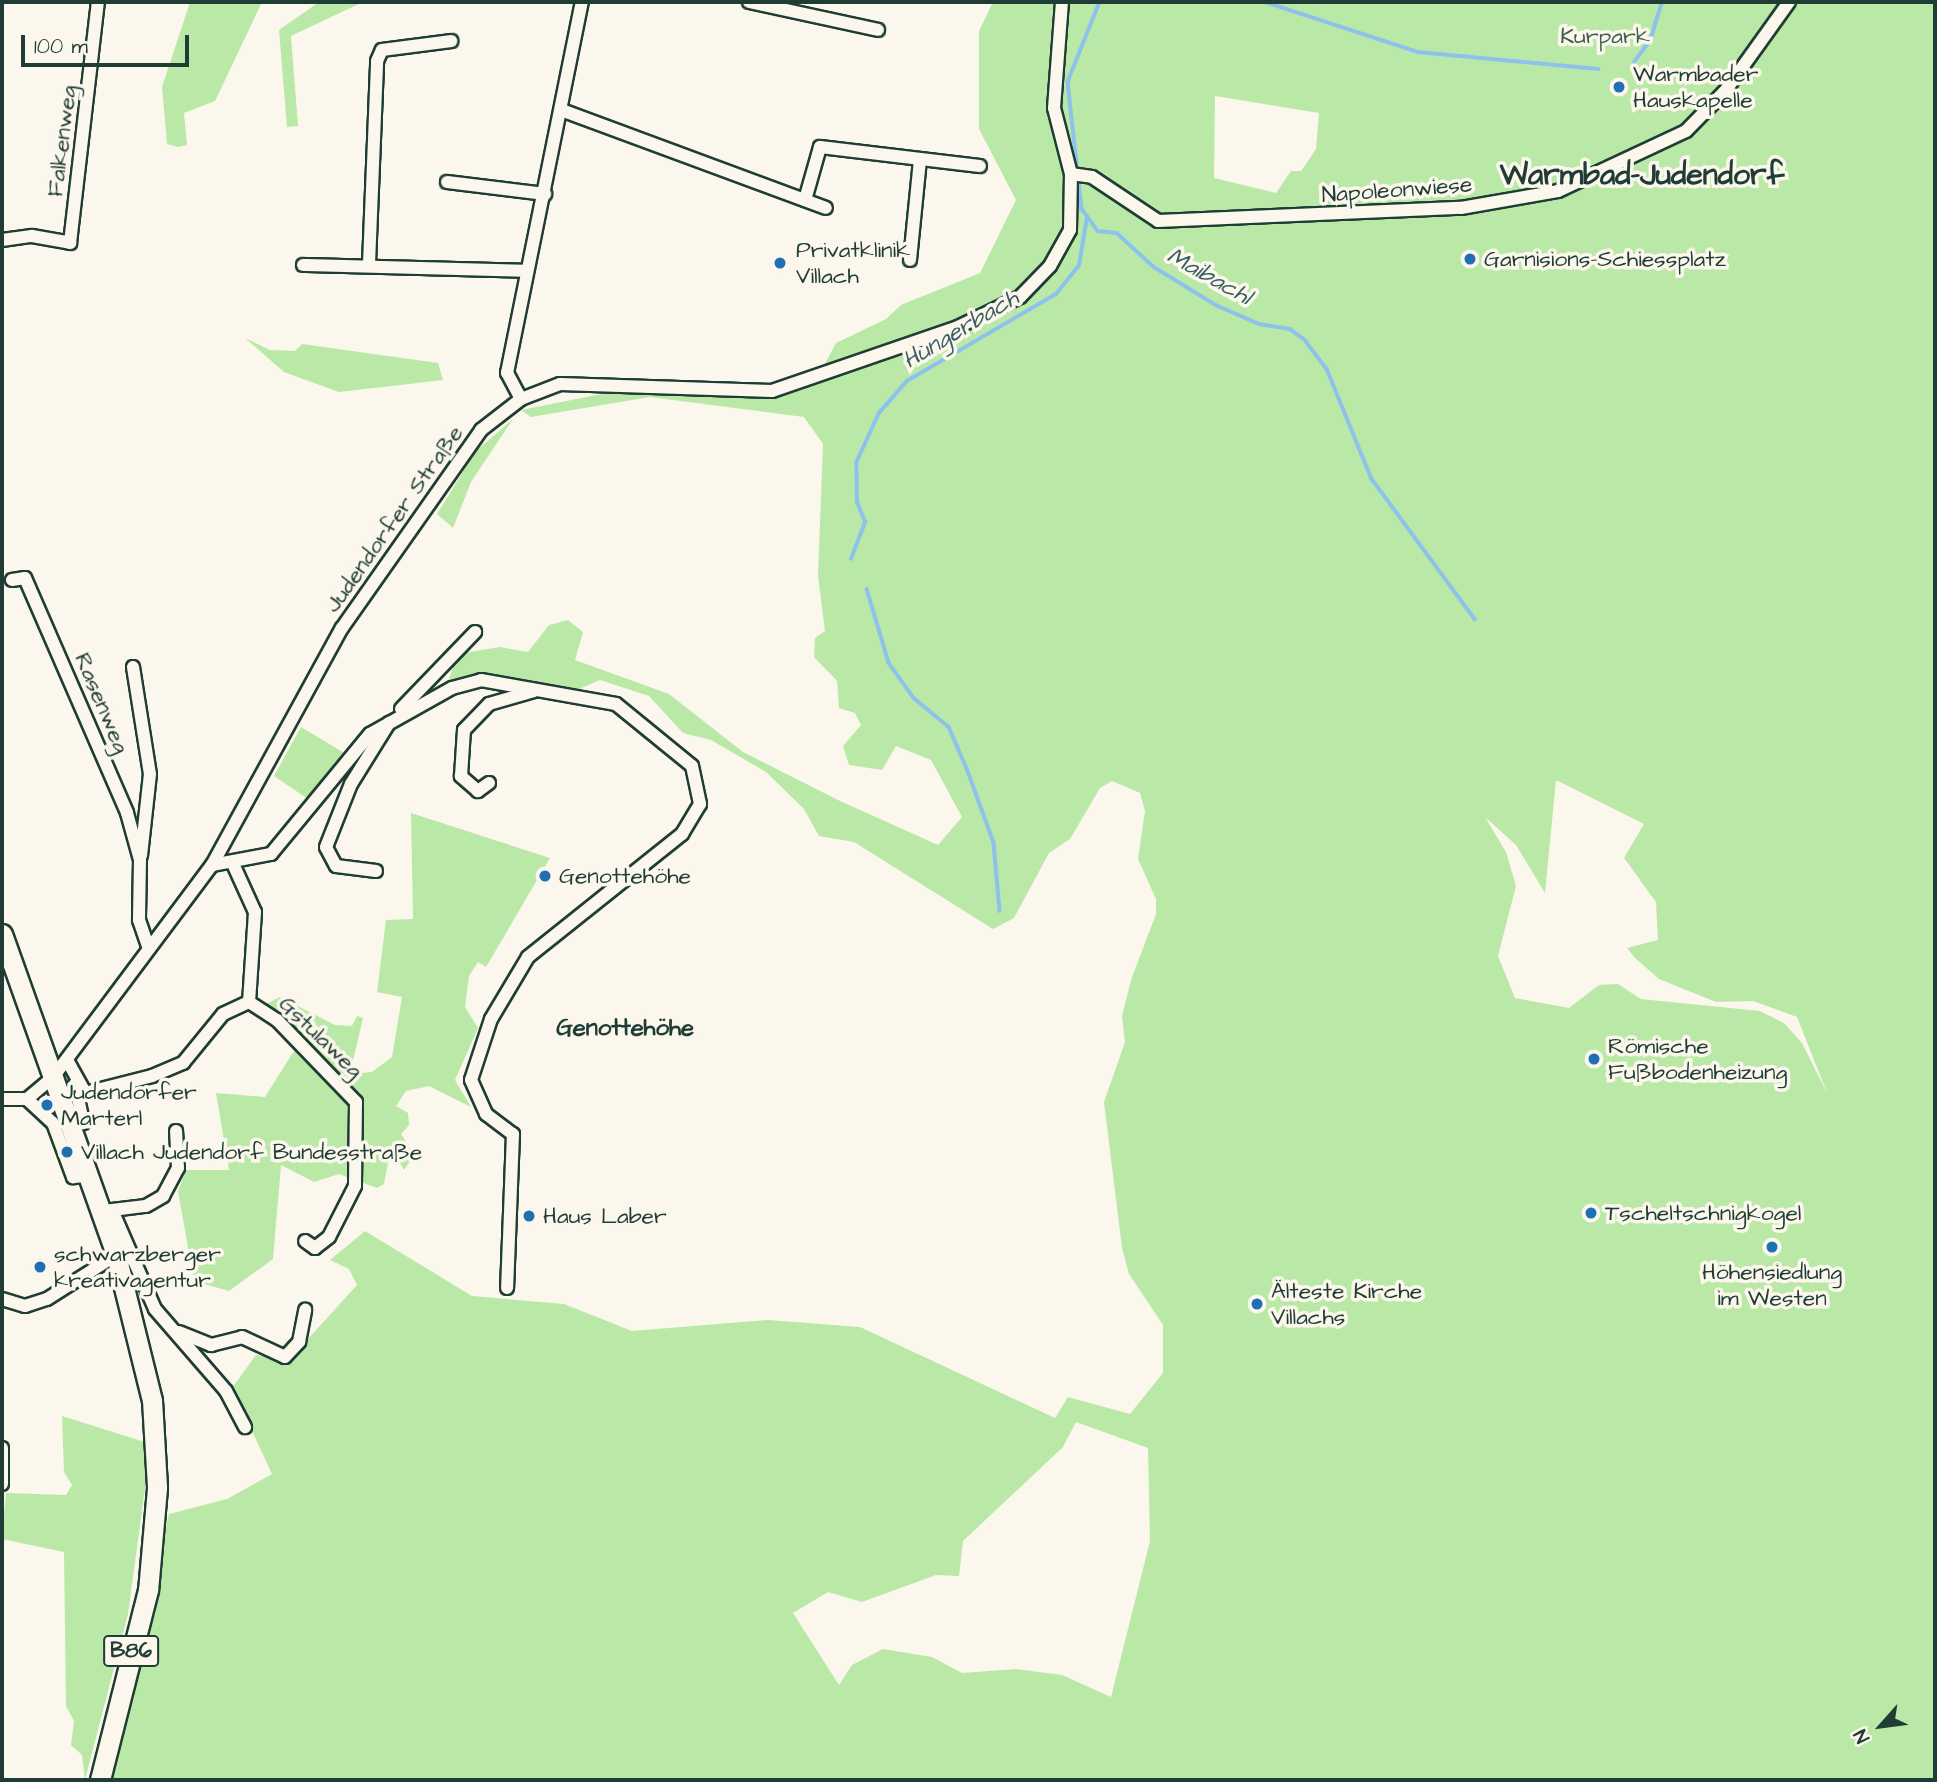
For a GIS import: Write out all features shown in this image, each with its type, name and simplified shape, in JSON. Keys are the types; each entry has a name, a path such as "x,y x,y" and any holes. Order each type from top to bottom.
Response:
{"main road":[{"name":"B86","path":"2,934 89,1176 107,1211 152,1400 157,1499 148,1590 100,1780"}],"street":[{"name":"Falkenweg","path":"2,240 32,236 70,243 98,2"},
{"path":"521,399 507,373 527,271 564,111 582,2"},
{"path":"749,2 878,30"},
{"name":"Judendorfer Straße","path":"27,1099 54,1076 67,1060 148,946 212,865 342,628 481,430 521,399 560,384 772,391 958,327 1020,297 1050,266 1070,230 1078,175 1054,108 1062,2"},
{"name":"Napoleonwiese","path":"1078,175 1158,221 1461,208 1558,191 1686,131 1726,90 1789,2"},
{"path":"369,264 377,61 382,50 451,41"},
{"path":"564,111 826,208"},
{"path":"806,200 820,147 980,166"},
{"path":"910,260 920,159"},
{"path":"447,182 545,194"},
{"path":"303,265 369,264 527,271"},
{"name":"Rasenweg","path":"12,580 25,578 127,813 140,860"},
{"path":"212,865 234,866 277,849 362,741 393,718 475,632"},
{"name":"Rasenweg","path":"133,667 150,774 140,860 139,920 148,946"},
{"path":"376,871 336,866 327,835 393,718 481,680 548,688 604,700 638,717 692,766 701,796 676,841 528,957 494,1012 471,1080 486,1114 513,1134 508,1288"},
{"path":"489,783 478,791 461,776 468,724 496,700 548,688"},
{"name":"Gstulaweg","path":"234,866 255,912 249,1002"},
{"name":"Gstulaweg","path":"76,1083 85,1093 183,1063 223,1014 249,1002"},
{"name":"Gstulaweg","path":"249,1002 277,1020 356,1102 355,1186 329,1237 315,1248 305,1241"},
{"path":"67,1060 76,1083 72,1089 83,1123"},
{"path":"2,1099 27,1099 53,1123 73,1177 89,1176"},
{"path":"176,1130 178,1168 163,1196 146,1206 107,1211 155,1309 226,1391 245,1427"},
{"path":"2,1299 24,1306 47,1299 116,1255"},
{"path":"172,1329 211,1345 242,1338 285,1357 299,1342 305,1310"},
{"path":"2,1448 2,1484"}],"green space":[{"path":"190,2 262,2 215,101 184,113 187,145 178,147 167,144 162,87"},
{"path":"319,2 363,2 291,36 298,126 287,127 279,30"},
{"name":"Kurpark","path":"993,2 1935,2 1935,1780 108,1780 169,1514 227,1499 272,1474 232,1388 256,1355 288,1361 357,1285 349,1269 330,1260 365,1231 472,1296 564,1304 632,1331 768,1320 860,1327 1055,1418 1068,1397 1130,1414 1163,1373 1163,1325 1129,1274 1122,1248 1104,1102 1125,1042 1122,1016 1131,980 1156,914 1156,899 1138,859 1145,811 1140,793 1112,781 1100,788 1070,839 1049,853 1014,918 993,929 854,842 819,836 804,809 766,772 711,740 683,733 649,696 600,680 577,690 488,676 448,681 458,654 500,647 528,652 549,625 568,620 583,632 575,660 669,694 743,752 838,800 938,845 962,817 931,760 896,746 882,770 849,765 843,746 861,725 855,713 839,708 837,681 814,657 815,638 825,631 818,576 823,444 804,417 650,397 531,417 521,410 627,389 780,390 822,369 836,343 886,319 901,305 980,273 1016,200 979,129 979,31","holes":["1051,51 1059,53 1058,106 1074,167 1065,183 1052,111","1215,96 1319,113 1316,149 1301,171 1291,171 1276,193 1214,178","1556,780 1644,824 1624,858 1656,902 1658,940 1627,948 1659,979 1716,1002 1753,1001 1797,1017 1827,1093 1802,1043 1784,1023 1760,1011 1641,999 1618,984 1599,985 1569,1008 1515,998 1498,956 1516,886 1506,852 1485,817 1516,845 1545,893","1076,1422 1148,1448 1150,1541 1111,1697 1062,1675 1016,1669 962,1673 932,1657 883,1649 852,1665 839,1685 793,1613 828,1592 862,1602 936,1575 959,1576 963,1541 1063,1447"]},
{"path":"245,338 270,350 295,351 302,344 438,363 443,380 339,392 284,372"},
{"path":"513,419 471,482 453,528 437,514 476,451"},
{"path":"301,727 346,754 308,799 274,776"},
{"path":"411,813 550,858 486,967 478,962 469,976 465,1007 478,1028 455,1080 471,1107 429,1086 406,1091 396,1106 408,1113 409,1125 401,1134 414,1155 404,1170 391,1147 384,1184 377,1188 339,1174 314,1182 281,1165 273,1259 229,1291 194,1281 178,1191 186,1170 229,1170 216,1093 265,1097 294,1051 317,1069 264,1005 280,997 335,1025 352,1026 357,1016 363,1018 350,1074 372,1072 392,1057 402,997 377,992 386,920 413,919"},
{"path":"62,1416 151,1444 128,1614 85,1780 82,1755 71,1745 74,1721 66,1706 64,1552 2,1539 6,1493 66,1495 72,1485 64,1472"}],"waterway":[{"name":"Maibachl","path":"1100,2 1068,82 1082,209 1098,231 1117,233 1154,267 1216,305 1259,324 1290,329 1305,340 1327,369 1372,479 1475,619"},
{"name":"Maibachl","path":"1265,2 1418,52 1598,69"},
{"name":"Maibachl","path":"1634,62 1650,41 1662,2"},
{"name":"Hungerbach","path":"851,559 865,522 857,502 856,463 879,413 907,381 1056,294 1079,266 1087,217"},
{"path":"867,589 889,663 914,698 949,727 968,771 994,843 1000,911"}],"place":[{"name":"Warmbader Hauskapelle","path":"1619,87"},
{"name":"Garnisions-Schiessplatz","path":"1470,259"},
{"name":"Privatklinik Villach","path":"780,263"},
{"name":"Genottehöhe","path":"545,876"},
{"name":"Römische Fußbodenheizung","path":"1594,1059"},
{"name":"Judendorfer Marterl","path":"47,1105"},
{"name":"Villach Judendorf Bundesstraße","path":"67,1152"},
{"name":"Tscheltschnigkogel","path":"1591,1213"},
{"name":"Haus Laber","path":"529,1216"},
{"name":"Höhensiedlung im Westen","path":"1772,1247"},
{"name":"schwarzberger kreativagentur","path":"40,1267"},
{"name":"Älteste Kirche Villachs","path":"1257,1304"}],"district":[{"name":"Warmbad-Judendorf","path":"1642,175"},
{"name":"Genottehöhe","path":"625,1029"}]}
